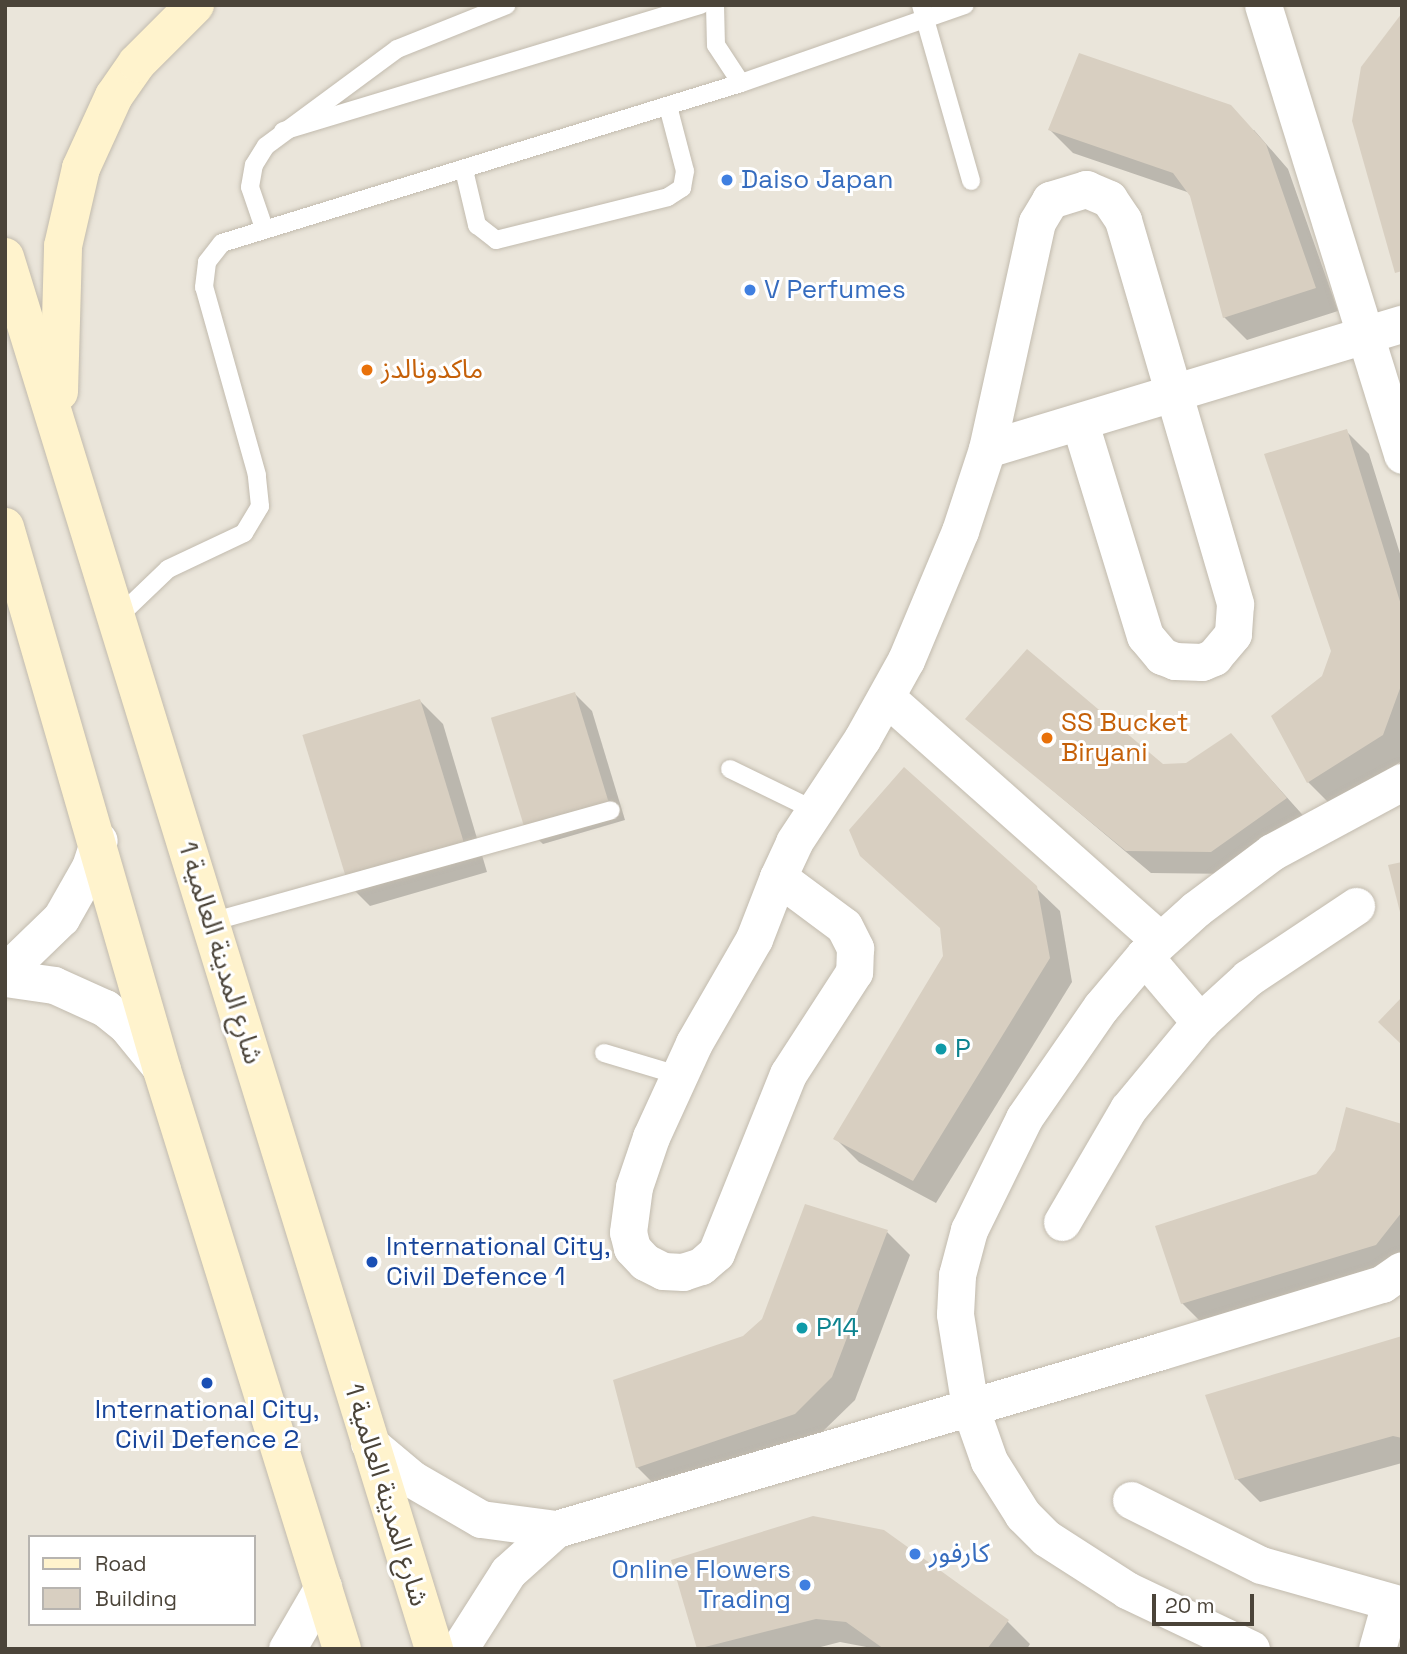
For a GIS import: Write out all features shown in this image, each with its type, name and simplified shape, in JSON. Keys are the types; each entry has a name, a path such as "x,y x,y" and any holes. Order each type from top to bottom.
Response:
{"street":[{"path":"58,422 63,246 80,169 114,96 137,63 195,5"},
{"path":"1263,5 1402,455"},
{"path":"778,877 844,926 855,948 854,972 783,1085 716,1254 701,1266 683,1272 663,1270 645,1262 632,1248 628,1232 634,1187 678,1075 754,939 778,877 813,809 887,698 960,531 987,449 1037,222 1050,200 1073,189 1098,192 1118,208 1237,619 1226,646 1202,662 1188,664 1162,656 1146,636 1080,423"},
{"name":"شارع المدينة العالمية 1","path":"5,257 434,1649"},
{"path":"987,449 1402,324"},
{"path":"5,527 99,839 162,1070 342,1649"},
{"path":"887,698 1152,948 1200,1022"},
{"path":"1251,1649 1127,1590 1046,1538 1004,1489 970,1407 955,1314 957,1275 969,1230 1024,1118 1069,1051 1152,948 1272,852 1402,782"},
{"path":"5,972 61,918 90,867 99,839"},
{"path":"1062,1222 1128,1109 1200,1022 1248,978 1356,906"},
{"path":"5,978 54,985 105,1008 127,1026 162,1070"},
{"path":"369,1443 412,1479 481,1519 555,1529 1395,1280"},
{"path":"1131,1500 1261,1565 1396,1604 1377,1649"},
{"path":"459,1649 508,1572 555,1529"},
{"path":"286,1649 323,1587"}],"lane":[{"path":"264,228 252,197 254,165 266,145 397,49 507,5"},
{"path":"283,131 700,5"},
{"path":"716,5 716,45 741,82"},
{"path":"118,617 168,569 244,533 260,506 257,475 203,274 206,262 222,243 741,82 923,12 965,5"},
{"path":"923,12 971,181"},
{"path":"464,170 477,225 496,240 668,197 682,188 685,171 668,106"},
{"path":"730,768 813,809"},
{"path":"211,922 611,810"},
{"path":"604,1053 678,1075"}],"shaded area":[{"path":"5,5 1402,5 1402,1649 5,1649"}],"building":[{"path":"1402,13 1402,271 1395,273 1352,121 1361,67"},
{"path":"1079,53 1231,105 1266,144 1316,288 1223,318 1190,196 1173,173 1048,130"},
{"path":"1347,429 1402,608 1402,683 1383,735 1307,783 1271,716 1322,676 1331,651 1264,454"},
{"path":"1027,649 1163,764 1186,763 1231,733 1287,798 1211,852 1126,851 965,719"},
{"path":"575,692 609,802 524,828 491,718"},
{"path":"420,699 466,849 348,885 302,735"},
{"name":"P","path":"904,767 1037,886 1050,958 913,1181 833,1139 943,956 940,928 860,856 849,830"},
{"path":"1402,862 1402,916 1401,916 1388,865"},
{"path":"1402,997 1402,1045 1378,1022"},
{"path":"1346,1107 1402,1124 1402,1212 1376,1245 1181,1304 1155,1226 1316,1174 1335,1150"},
{"name":"P14","path":"805,1204 888,1230 832,1377 795,1414 636,1468 613,1380 743,1336 762,1319"},
{"path":"1402,1336 1402,1438 1393,1436 1235,1480 1205,1395"},
{"path":"813,1516 884,1530 1009,1620 987,1649 884,1649 846,1622 816,1619 697,1649 671,1560"}],"place":[{"name":"Daiso Japan","path":"727,180"},
{"name":"V Perfumes","path":"750,290"},
{"name":"ماكدونالدز","path":"367,370"},
{"name":"SS Bucket Biryani","path":"1047,738"},
{"name":"P","path":"941,1049"},
{"name":"International City, Civil Defence 1","path":"372,1262"},
{"name":"P14","path":"802,1328"},
{"name":"International City, Civil Defence 2","path":"207,1383"},
{"name":"كارفور","path":"915,1554"},
{"name":"Online Flowers Trading","path":"805,1585"}]}
